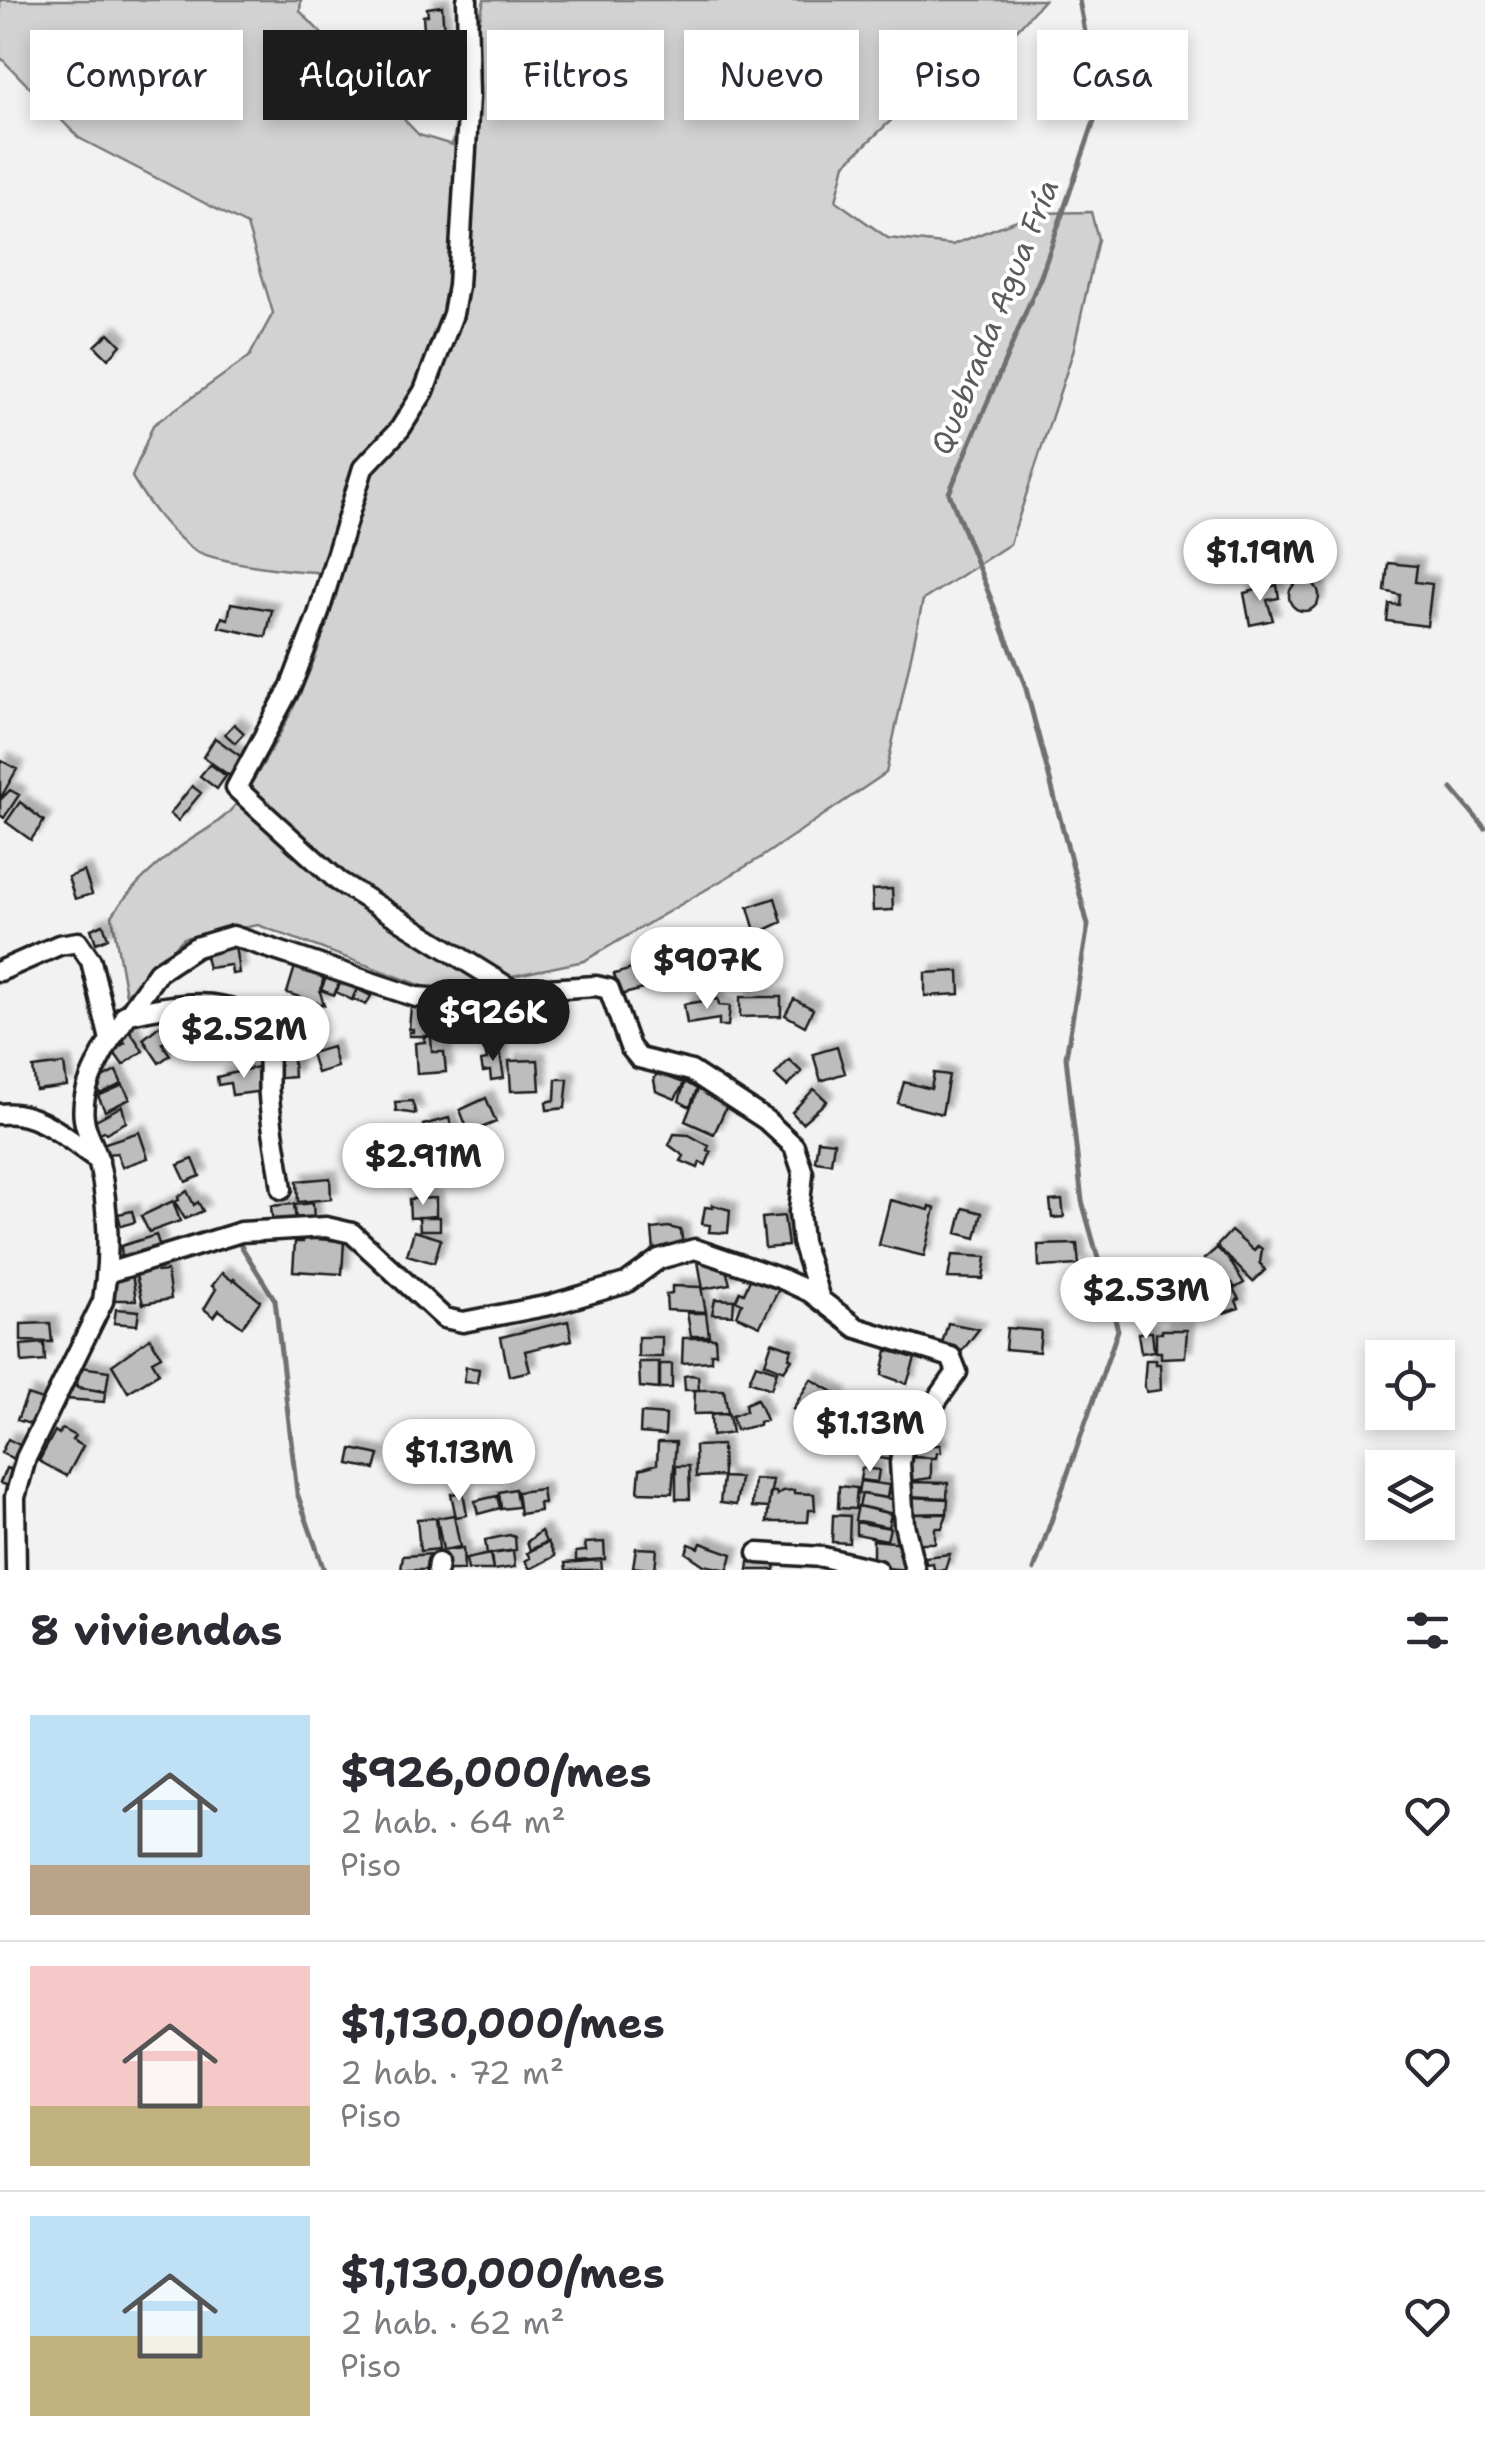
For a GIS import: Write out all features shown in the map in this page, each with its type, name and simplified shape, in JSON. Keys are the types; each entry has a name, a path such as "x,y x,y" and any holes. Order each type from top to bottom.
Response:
{"street":[{"path":"467,0 470,98 453,314 424,391 400,429 363,468 318,615 291,686 236,788 338,881 514,992"},
{"path":"16,1570 15,1497 26,1458 103,1301 108,1274 104,1197 98,1160 84,1118 90,1076 125,1015 158,972 196,948 233,936 416,998 456,1000 596,986 609,989 630,1047 639,1058 691,1070 766,1120 794,1146 803,1173 799,1212 802,1242 819,1296"},
{"path":"0,971 78,942 91,961 110,1040"},
{"path":"125,1015 159,1007 199,1005 230,1008 249,1016 266,1037 269,1099 282,1189"},
{"path":"0,1114 13,1112 41,1122 98,1160"},
{"path":"108,1274 241,1232 326,1227 352,1233 444,1318 463,1322 550,1305 626,1284 659,1260 694,1249 782,1278 819,1296 857,1328 951,1357 956,1364 957,1372 906,1435 902,1449 904,1524 914,1570"},
{"path":"758,1553 823,1557 876,1570"}],"shaded area":[{"path":"0,0 301,0 300,11 318,30 263,30 263,120 405,120 419,135 452,145 458,120 467,120 467,77 484,0 1044,0 1017,30 879,30 879,120 891,120 845,164 836,201 888,238 952,245 1035,213 1091,212 1098,239 1073,352 1010,544 923,600 886,773 760,858 584,961 479,983 428,988 258,925 184,938 126,995 112,916 149,872 221,819 258,772 293,708 321,642 331,592 316,572 233,562 193,549 159,516 132,477 153,425 249,357 273,313 247,225 79,138 61,120 243,120 243,30 30,30 30,88 0,57"}],"building":[{"path":"442,6 444,30 424,29 427,8"},
{"path":"109,333 121,345 108,359 95,346"},
{"path":"1388,563 1417,566 1415,582 1432,584 1427,626 1387,621 1389,604 1399,605 1400,595 1385,591"},
{"path":"1304,581 1318,590 1319,596 1310,610 1304,611 1290,602 1289,596 1298,582"},
{"path":"1277,585 1279,598 1267,600 1273,620 1250,625 1244,593"},
{"path":"231,603 272,610 266,637 219,627 222,617 228,619"},
{"path":"234,724 244,733 235,743 225,734"},
{"path":"215,738 243,758 230,776 203,757"},
{"path":"2,761 17,769 0,799 0,764"},
{"path":"210,764 226,776 217,789 200,776"},
{"path":"192,786 201,793 178,821 170,814"},
{"path":"10,790 19,795 4,818 0,815 0,800"},
{"path":"20,802 44,821 31,840 6,822"},
{"path":"84,871 92,894 75,899 68,877"},
{"path":"892,889 893,910 873,911 872,890"},
{"path":"775,898 782,922 755,931 748,907"},
{"path":"103,924 108,938 96,943 91,929"},
{"path":"235,945 239,973 232,974 231,965 208,968 204,953"},
{"path":"724,946 728,962 693,970 694,953"},
{"path":"297,960 326,969 320,992 324,1005 287,993"},
{"path":"653,963 659,985 620,995 614,974"},
{"path":"959,971 960,994 925,996 925,973"},
{"path":"327,975 340,981 334,995 321,990"},
{"path":"341,981 357,988 352,1000 336,992"},
{"path":"357,989 371,996 366,1005 353,999"},
{"path":"740,997 781,997 781,1016 740,1017"},
{"path":"718,999 719,1005 730,1006 728,1026 719,1026 719,1019 687,1024 684,1004"},
{"path":"794,999 813,1009 805,1026 785,1015"},
{"path":"528,1005 534,1030 508,1036 503,1011"},
{"path":"411,1007 429,1008 428,1036 409,1036 413,1032 409,1029"},
{"path":"471,1007 474,1026 448,1029 449,1009"},
{"path":"445,1008 447,1029 428,1031 429,1009"},
{"path":"498,1012 503,1037 483,1041 477,1018"},
{"path":"167,1020 180,1035 162,1043 170,1055 159,1063 143,1039"},
{"path":"130,1031 143,1051 123,1065 113,1051 125,1043 121,1037"},
{"path":"431,1036 432,1052 444,1052 446,1072 417,1074 415,1043 425,1042 424,1037"},
{"path":"292,1043 294,1077 271,1079 269,1044"},
{"path":"332,1047 337,1067 317,1073 311,1053"},
{"path":"837,1047 845,1073 821,1081 813,1054"},
{"path":"499,1048 504,1078 491,1080 490,1071 483,1072 481,1061 487,1060 485,1050"},
{"path":"538,1060 540,1090 511,1091 509,1061"},
{"path":"789,1060 802,1072 787,1086 775,1075"},
{"path":"64,1064 67,1086 36,1090 33,1068"},
{"path":"261,1066 264,1091 232,1095 230,1083 218,1085 217,1077"},
{"path":"116,1071 122,1084 100,1094 95,1082"},
{"path":"657,1073 684,1083 675,1099 656,1091"},
{"path":"934,1073 949,1075 942,1114 898,1103 904,1082 931,1089"},
{"path":"556,1079 568,1079 565,1108 547,1110 546,1102 555,1100"},
{"path":"685,1082 697,1089 690,1107 679,1101"},
{"path":"123,1085 130,1099 105,1111 98,1096"},
{"path":"698,1089 728,1103 714,1134 685,1121"},
{"path":"814,1089 827,1101 802,1123 792,1112"},
{"path":"486,1098 496,1122 469,1133 460,1110"},
{"path":"412,1101 416,1114 396,1111 395,1102"},
{"path":"122,1106 126,1122 98,1134 92,1122"},
{"path":"449,1118 457,1148 440,1153 438,1147 429,1149 423,1125"},
{"path":"139,1132 148,1158 122,1167 117,1153 106,1154 102,1144"},
{"path":"674,1134 689,1135 709,1146 706,1165 700,1162 698,1168 681,1161 684,1156 669,1145"},
{"path":"818,1140 834,1142 831,1163 815,1161"},
{"path":"193,1159 200,1176 186,1182 178,1165"},
{"path":"330,1178 331,1199 298,1202 297,1181"},
{"path":"187,1191 194,1205 198,1202 203,1211 185,1219 175,1202"},
{"path":"436,1198 436,1216 410,1218 409,1199"},
{"path":"890,1200 929,1210 930,1206 935,1208 924,1256 879,1245"},
{"path":"1062,1200 1064,1217 1052,1218 1050,1201"},
{"path":"173,1201 180,1221 149,1232 141,1216"},
{"path":"313,1203 314,1221 296,1223 295,1205"},
{"path":"294,1204 296,1222 273,1225 271,1206"},
{"path":"705,1207 730,1210 728,1233 709,1232 710,1225 702,1224"},
{"path":"963,1208 982,1213 976,1238 957,1233"},
{"path":"132,1211 135,1222 121,1226 118,1214"},
{"path":"784,1216 788,1246 765,1248 762,1218"},
{"path":"419,1217 440,1217 440,1230 420,1230"},
{"path":"652,1229 681,1230 683,1248 654,1251"},
{"path":"414,1231 441,1239 434,1263 407,1255"},
{"path":"1231,1231 1254,1251 1258,1246 1262,1249 1260,1263 1265,1270 1253,1282 1217,1246"},
{"path":"156,1235 160,1247 127,1262 125,1256 122,1258 121,1246"},
{"path":"303,1238 344,1241 342,1274 293,1271 295,1242 303,1242"},
{"path":"1077,1244 1079,1265 1039,1267 1038,1245"},
{"path":"1217,1248 1244,1283 1235,1288 1232,1283 1222,1289 1204,1259"},
{"path":"952,1255 986,1257 983,1279 948,1278"},
{"path":"697,1256 724,1263 730,1284 703,1289"},
{"path":"135,1271 167,1271 171,1299 143,1304"},
{"path":"222,1273 260,1301 242,1327 219,1310 214,1317 204,1309 216,1289 212,1286"},
{"path":"753,1273 781,1285 760,1326 737,1316 742,1303 736,1300 740,1291 744,1293"},
{"path":"132,1274 136,1300 113,1300 112,1279"},
{"path":"672,1286 701,1287 706,1312 667,1310 666,1294 672,1293"},
{"path":"1232,1287 1239,1308 1224,1313 1216,1294"},
{"path":"715,1299 734,1300 733,1315 712,1314"},
{"path":"116,1309 139,1311 137,1325 114,1323"},
{"path":"687,1313 706,1313 709,1336 691,1336"},
{"path":"568,1321 572,1340 525,1351 530,1371 509,1376 501,1337"},
{"path":"50,1323 52,1342 21,1341 21,1324"},
{"path":"948,1323 979,1329 962,1351 941,1347"},
{"path":"1007,1328 1041,1331 1039,1352 1005,1349"},
{"path":"1187,1330 1185,1357 1161,1358 1161,1352 1156,1352 1156,1333"},
{"path":"1152,1332 1154,1351 1141,1353 1138,1333"},
{"path":"638,1337 662,1337 662,1357 638,1357"},
{"path":"150,1338 161,1356 152,1361 159,1373 128,1392 112,1365"},
{"path":"683,1338 715,1338 716,1353 711,1353 711,1361 682,1363"},
{"path":"772,1342 792,1349 792,1359 784,1371 765,1363"},
{"path":"44,1343 45,1361 22,1363 21,1345"},
{"path":"887,1350 915,1358 907,1384 882,1375"},
{"path":"1146,1360 1160,1364 1161,1390 1147,1392 1144,1386"},
{"path":"639,1362 659,1362 659,1389 640,1387"},
{"path":"660,1364 672,1364 672,1388 660,1388"},
{"path":"756,1364 777,1371 771,1389 749,1381"},
{"path":"81,1367 109,1371 106,1391 79,1388"},
{"path":"466,1367 479,1369 477,1383 464,1382"},
{"path":"684,1376 698,1376 699,1390 685,1390"},
{"path":"811,1379 840,1396 822,1426 793,1409"},
{"path":"68,1385 105,1392 104,1402 66,1399"},
{"path":"695,1390 724,1390 728,1413 694,1414"},
{"path":"27,1395 42,1400 33,1425 17,1420"},
{"path":"757,1399 766,1420 736,1430 732,1416 746,1411 745,1404"},
{"path":"641,1413 666,1415 665,1435 640,1433"},
{"path":"711,1415 729,1415 732,1433 712,1436"},
{"path":"863,1419 904,1422 900,1445 861,1441"},
{"path":"62,1429 83,1446 67,1476 39,1461 55,1431 59,1434"},
{"path":"8,1439 25,1448 18,1461 1,1453"},
{"path":"658,1442 676,1442 672,1493 638,1492 640,1469 657,1464"},
{"path":"722,1445 723,1476 696,1477 695,1446"},
{"path":"916,1445 940,1445 941,1452 936,1458 914,1457"},
{"path":"875,1446 899,1449 897,1461 873,1457"},
{"path":"352,1449 379,1455 375,1469 349,1464"},
{"path":"911,1457 931,1458 931,1478 909,1481"},
{"path":"676,1466 689,1466 690,1499 676,1499"},
{"path":"6,1468 15,1471 10,1487 0,1483"},
{"path":"862,1468 879,1470 877,1482 860,1480"},
{"path":"723,1477 740,1478 736,1505 720,1503"},
{"path":"754,1479 773,1480 768,1508 752,1507"},
{"path":"860,1481 889,1485 887,1498 858,1493"},
{"path":"909,1482 948,1483 947,1498 908,1496"},
{"path":"839,1486 857,1488 855,1509 838,1508"},
{"path":"515,1489 518,1507 501,1509 499,1492"},
{"path":"542,1489 544,1503 539,1503 540,1511 520,1514 517,1492"},
{"path":"794,1490 814,1494 815,1510 809,1510 808,1522 767,1522 770,1492 777,1495"},
{"path":"463,1492 467,1515 456,1517 451,1494"},
{"path":"862,1494 897,1500 894,1514 859,1506"},
{"path":"497,1496 500,1508 478,1514 475,1501"},
{"path":"909,1497 948,1499 947,1513 908,1514"},
{"path":"858,1506 891,1514 888,1527 855,1520"},
{"path":"908,1514 947,1514 942,1528 935,1528 935,1543 915,1543"},
{"path":"454,1515 460,1547 443,1550 437,1518"},
{"path":"833,1515 850,1516 849,1543 832,1542"},
{"path":"436,1518 439,1549 420,1551 417,1519"},
{"path":"856,1522 890,1528 887,1540 856,1534"},
{"path":"541,1531 546,1542 530,1550 527,1542"},
{"path":"515,1537 516,1550 487,1554 485,1540"},
{"path":"873,1540 903,1543 910,1570 873,1567"},
{"path":"548,1542 555,1556 530,1569 525,1561 530,1558 527,1553"},
{"path":"604,1542 605,1559 576,1561 576,1552 586,1551 585,1543"},
{"path":"701,1543 732,1554 728,1570 704,1565 686,1553 689,1544 699,1548"},
{"path":"463,1548 464,1570 441,1570 439,1551"},
{"path":"636,1548 657,1549 655,1570 633,1567"},
{"path":"513,1551 515,1567 493,1570 491,1554"},
{"path":"434,1554 434,1570 401,1570 403,1556"},
{"path":"490,1554 493,1570 468,1570 466,1559"},
{"path":"950,1554 945,1570 934,1570 933,1563 926,1564 925,1557"},
{"path":"750,1555 777,1558 775,1570 748,1570"},
{"path":"601,1560 602,1570 566,1570 565,1563"}],"waterway":[{"name":"Quebrada Agua Fría","path":"1034,1570 1118,1330 1082,1201 1066,1057 1088,925 1025,685 949,493 1041,276 1099,107 1079,0"},
{"path":"1452,789 1485,828"},
{"path":"238,1241 275,1300 297,1493 324,1570"}]}
